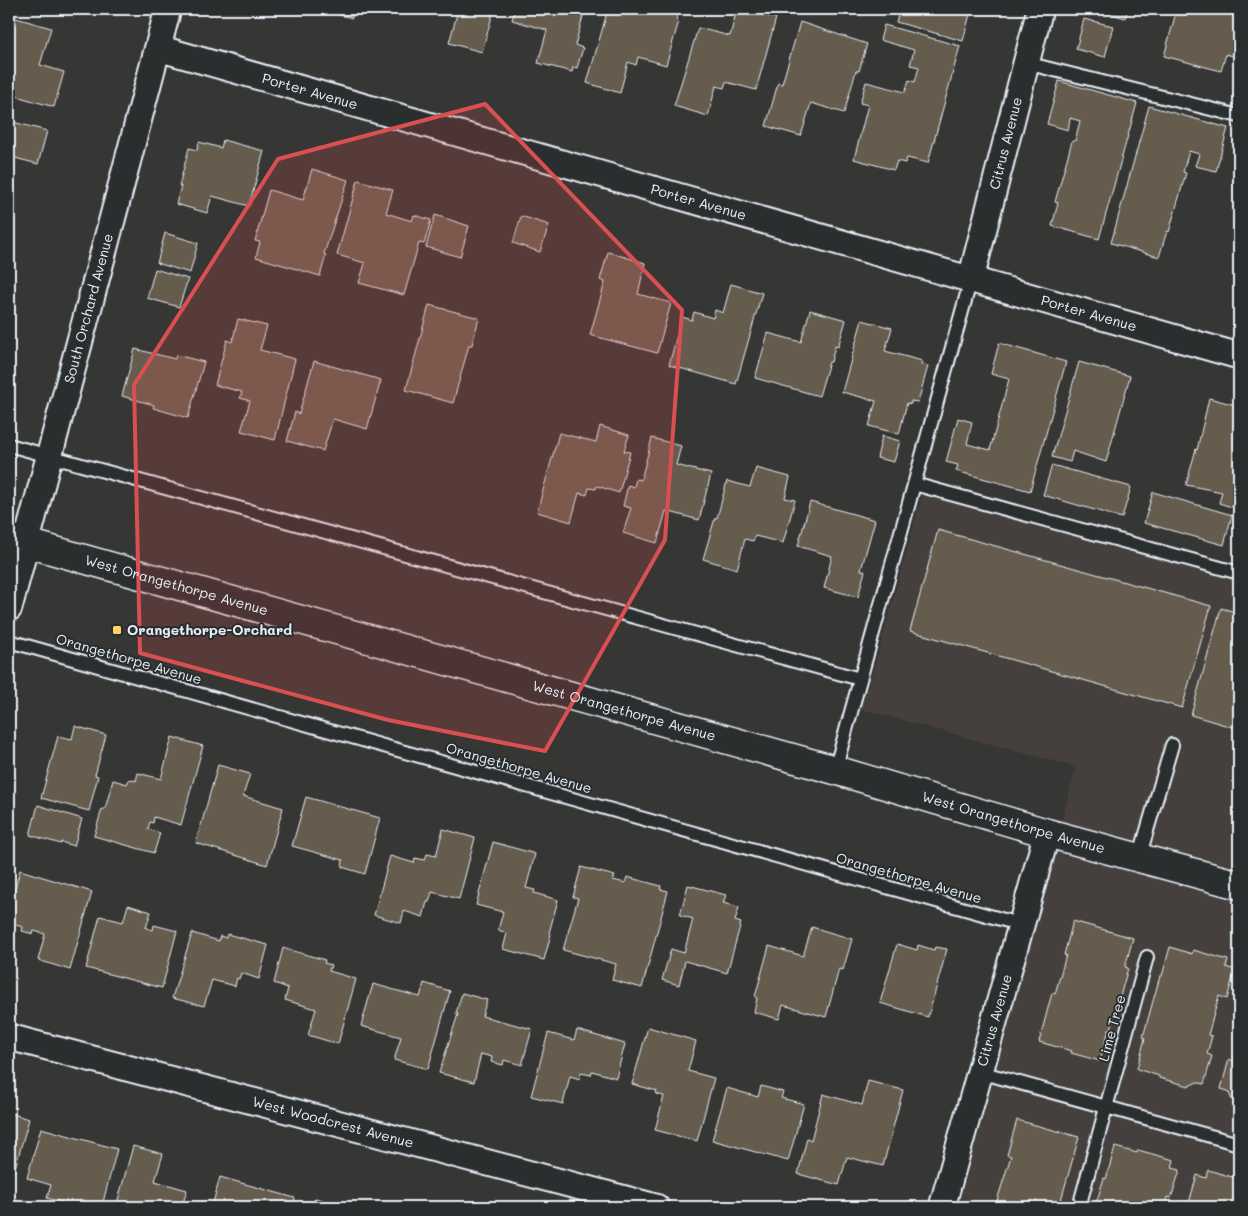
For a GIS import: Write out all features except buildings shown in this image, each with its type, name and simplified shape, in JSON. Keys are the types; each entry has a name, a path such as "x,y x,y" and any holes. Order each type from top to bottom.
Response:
{"main road":[{"name":"West Orangethorpe Avenue","path":"17,540 835,770 1047,833 1239,885"}],"street":[{"name":"South Orchard Avenue","path":"9,608 17,540 49,456 168,9"},
{"name":"Citrus Avenue","path":"971,279 1040,9"},
{"name":"Porter Avenue","path":"158,48 1239,356"},
{"name":"Citrus Avenue","path":"942,1207 1047,833"},
{"name":"West Woodcrest Avenue","path":"9,1037 656,1207"}],"lane":[{"path":"1026,63 1239,116"},
{"path":"835,770 971,279"},
{"path":"9,445 860,679"},
{"path":"914,484 1239,573"},
{"name":"Orangethorpe Avenue","path":"9,641 1022,925"},
{"path":"1138,858 1172,745"},
{"name":"Lime Tree","path":"1079,1207 1148,957"},
{"path":"980,1072 1239,1144"}],"highlighted area":[{"path":"485,104 682,310 665,540 545,751 388,720 140,653 134,385 278,159"}],"shaded area":[{"path":"926,481 1239,568 1239,1207 958,1207 1076,767 861,709"}],"place":[{"name":"Orangethorpe-Orchard","path":"117,630"}]}
